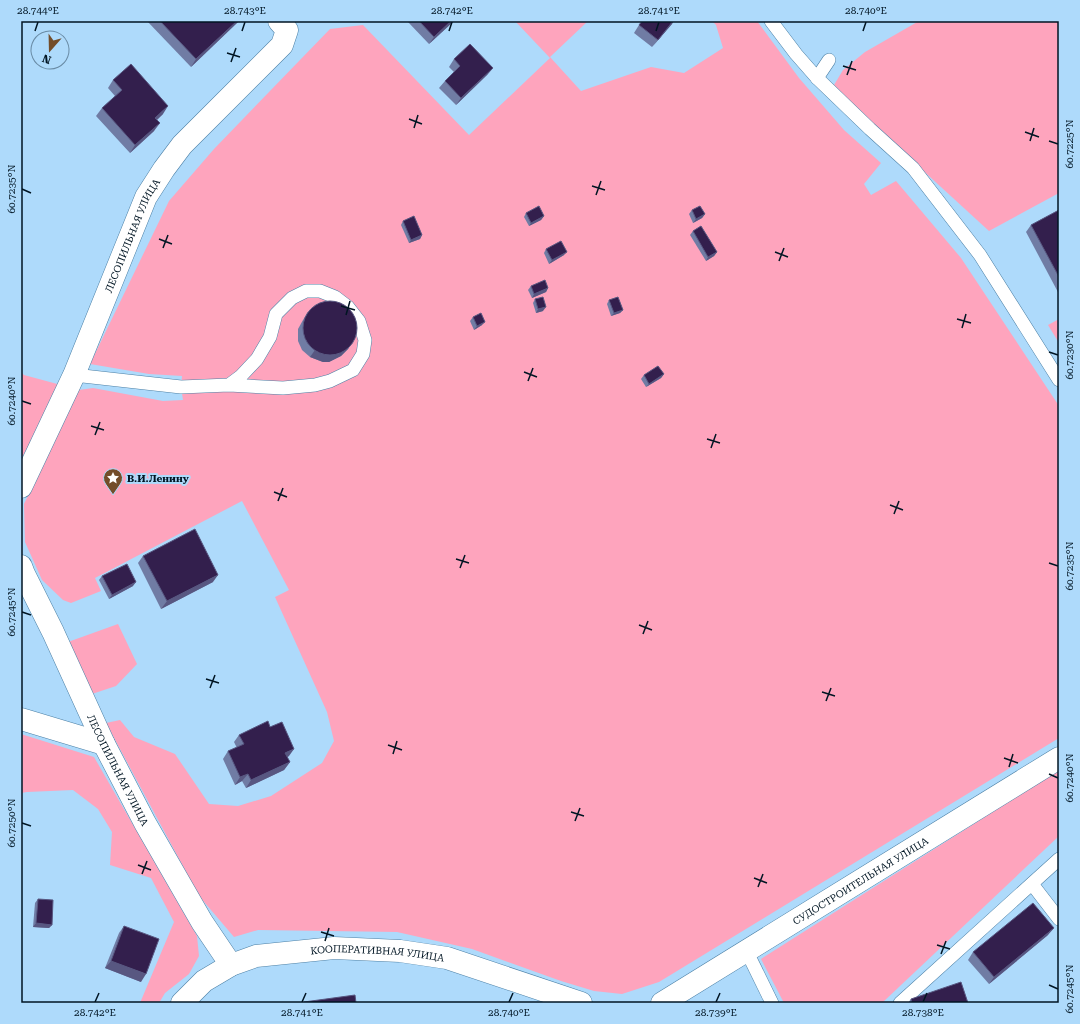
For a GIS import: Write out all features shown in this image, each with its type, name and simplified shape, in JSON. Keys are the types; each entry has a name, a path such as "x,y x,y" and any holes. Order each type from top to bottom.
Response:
{"street":[{"name":"ЛЕСОПИЛЬНАЯ УЛИЦА","path":"21,487 74,375 146,197 182,145 282,44 288,24"},
{"name":"ЛЕСОПИЛЬНАЯ УЛИЦА","path":"21,566 104,744 145,823 202,922 231,965"},
{"path":"21,718 104,744"},
{"name":"СУДОСТРОИТЕЛЬНАЯ УЛИЦА","path":"663,1003 746,950 1059,758"},
{"name":"КООПЕРАТИВНАЯ УЛИЦА","path":"182,1003 204,981 231,965 256,956 334,948 400,951 447,958 581,1003"}],"lane":[{"path":"771,21 796,54 817,78 913,168 980,255 1059,380"},
{"path":"817,78 829,60"},
{"path":"74,375 181,387 229,385 283,388 315,385 330,381 354,370 363,354 365,340 358,321 348,307 335,297 320,290 306,291 292,298 276,314 270,336 257,359 241,376 229,385"},
{"path":"900,1003 1059,859"},
{"path":"1032,884 1059,919"},
{"path":"746,950 772,1003"}],"shaded area":[{"path":"515,21 588,21 550,57 581,91 651,67 684,73 723,48 716,25 712,21 757,21 799,78 844,130 881,163 864,184 871,195 896,181 961,258 1059,406 1059,738 659,982 622,994 594,991 561,981 472,949 397,932 258,930 234,937 199,896 106,723 120,720 134,737 175,754 209,804 238,806 271,796 322,763 334,741 327,712 275,597 289,590 242,501 95,578 101,591 71,603 63,600 42,580 25,542 24,504 79,390 93,388 163,401 183,400 181,387 182,376 149,374 90,364 169,201 214,149 330,29 363,25 469,135 550,58"},
{"path":"919,21 1059,21 1059,193 989,231 846,100 834,85 843,70 865,52"},
{"path":"1059,319 1059,343 1048,325"},
{"path":"21,372 24,375 61,385 23,456 21,456"},
{"path":"118,624 137,664 116,686 92,694 68,642"},
{"path":"21,734 94,757 197,936 199,956 189,974 165,993 159,1003 140,1003 174,922 151,878 110,865 112,832 98,809 73,790 21,793"},
{"path":"1059,770 1059,836 882,1003 784,1003 761,959"}],"building":[{"path":"160,21 237,21 196,59"},
{"path":"419,21 451,21 434,37"},
{"path":"642,21 673,21 658,40 639,25"},
{"path":"470,44 493,68 461,98 445,81 460,66 454,59"},
{"path":"131,64 168,106 155,118 160,123 135,145 102,108 122,90 113,80"},
{"path":"539,206 544,216 531,223 526,213"},
{"path":"700,206 705,214 696,219 692,210"},
{"path":"1059,210 1059,277 1031,225"},
{"path":"414,216 422,235 411,240 403,221"},
{"path":"701,226 717,252 708,257 693,231"},
{"path":"561,241 567,252 552,260 546,249"},
{"path":"545,280 548,288 534,294 531,286"},
{"path":"543,297 546,307 538,309 535,299"},
{"path":"618,297 623,310 614,313 609,300"},
{"path":"330,301 340,303 349,309 355,318 357,328 355,338 349,347 340,353 330,355 320,353 311,347 305,338 303,328 305,318 311,309 320,303"},
{"path":"481,313 485,322 477,326 473,317"},
{"path":"658,366 664,374 649,384 644,375"},
{"path":"195,529 218,575 167,601 143,556"},
{"path":"127,564 136,582 112,595 102,576"},
{"path":"268,721 270,727 282,722 294,749 285,753 290,762 251,780 248,774 240,777 228,751 244,744 239,735"},
{"path":"38,899 53,900 52,925 36,923"},
{"path":"1033,903 1054,928 994,977 973,952"},
{"path":"124,926 159,939 146,974 111,961"},
{"path":"961,982 968,1003 912,1003 911,999"},
{"path":"355,995 356,1003 304,1003 304,1002"}],"place":[{"name":"В.И.Ленину","path":"113,495"}]}
